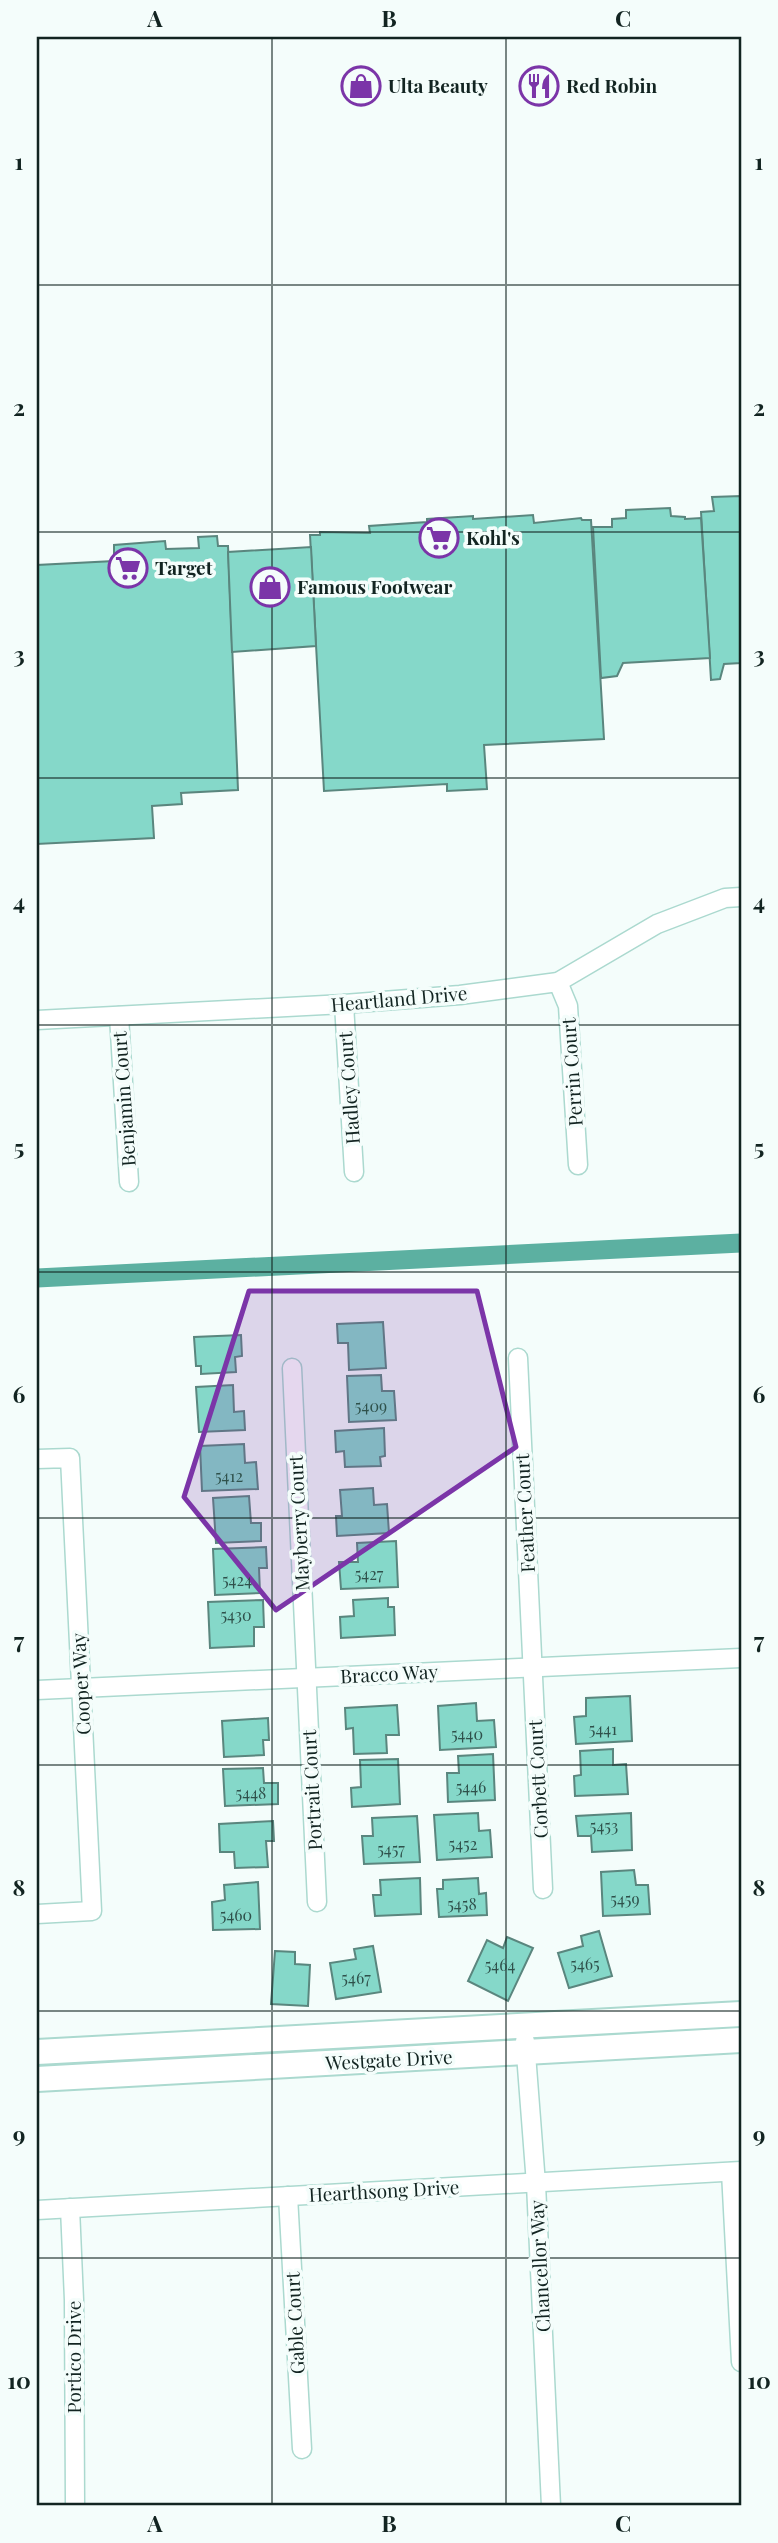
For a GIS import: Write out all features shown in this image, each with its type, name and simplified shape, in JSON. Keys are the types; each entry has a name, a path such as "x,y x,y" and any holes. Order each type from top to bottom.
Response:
{"street":[{"name":"Heartland Drive","path":"37,1020 344,1004 460,995 558,982 657,924 725,898 741,897"},
{"name":"Perrin Court","path":"558,982 568,1006 578,1165"},
{"name":"Hadley Court","path":"344,1004 354,1172"},
{"name":"Benjamin Court","path":"119,1016 129,1182"},
{"name":"Feather Court","path":"518,1358 533,1668"},
{"name":"Mayberry Court","path":"292,1368 307,1678"},
{"name":"Cooper Way","path":"37,1459 70,1458 92,1911 37,1914"},
{"name":"Bracco Way","path":"37,1690 741,1658"},
{"name":"Corbett Court","path":"533,1668 543,1889"},
{"name":"Portrait Court","path":"307,1678 317,1902"},
{"name":"Westgate Drive","path":"37,2052 741,2014"},
{"name":"Chancellor Way","path":"524,2027 536,2183 551,2506"},
{"name":"Westgate Drive","path":"37,2079 741,2040"},
{"name":"Hearthsong Drive","path":"37,2210 736,2171"},
{"path":"736,2171 741,2362"},
{"name":"Gable Court","path":"288,2196 302,2449"},
{"name":"Portico Drive","path":"70,2208 74,2300 75,2506"}],"highlighted area":[{"path":"249,1291 477,1291 516,1447 276,1610 184,1497"}],"building":[{"path":"741,496 741,663 724,664 720,679 711,680 701,512 714,511 712,497"},
{"path":"670,508 671,516 701,518 710,658 623,663 617,676 601,678 593,527 612,527 612,519 626,518 626,510"},
{"path":"533,515 534,523 581,518 591,520 604,739 484,745 487,789 447,791 447,784 324,791 310,535 320,535 320,532 370,533 369,526 427,522 427,519"},
{"path":"217,536 218,546 228,546 238,790 181,793 182,804 152,806 154,838 37,844 37,565 114,561 114,545 165,541 166,549 199,548 198,537"},
{"path":"311,547 316,646 232,652 228,552"},
{"path":"383,1322 386,1368 349,1370 348,1343 338,1343 337,1324"},
{"path":"241,1335 242,1356 235,1357 236,1372 201,1374 201,1366 196,1366 194,1337"},
{"path":"381,1375 382,1391 394,1391 396,1420 349,1422 347,1376"},
{"path":"233,1385 234,1412 244,1411 245,1430 199,1432 196,1387"},
{"path":"384,1428 385,1456 380,1457 381,1466 345,1467 344,1451 336,1452 335,1431"},
{"path":"244,1444 245,1463 256,1462 258,1489 202,1491 200,1446"},
{"path":"373,1488 374,1505 387,1504 389,1533 337,1536 336,1516 342,1516 340,1490"},
{"path":"249,1496 251,1523 261,1523 261,1541 216,1543 213,1498"},
{"path":"396,1541 398,1587 341,1589 339,1562 358,1562 357,1543"},
{"path":"266,1547 267,1568 259,1568 260,1593 215,1595 213,1549"},
{"path":"388,1598 388,1607 394,1607 395,1635 341,1638 340,1617 354,1616 353,1600"},
{"path":"263,1600 264,1627 254,1627 254,1646 210,1648 208,1602"},
{"path":"630,1696 632,1741 576,1744 574,1717 586,1716 586,1698"},
{"path":"476,1703 477,1721 494,1720 496,1747 440,1750 438,1706"},
{"path":"397,1705 399,1735 386,1735 387,1753 354,1754 353,1728 346,1729 345,1708"},
{"path":"268,1718 269,1740 263,1740 264,1755 224,1757 222,1721"},
{"path":"613,1749 613,1765 626,1764 628,1794 575,1796 574,1776 581,1775 580,1751"},
{"path":"493,1754 495,1800 448,1802 447,1773 459,1773 458,1756"},
{"path":"398,1759 400,1804 352,1807 351,1788 361,1787 360,1760"},
{"path":"263,1768 264,1783 278,1783 278,1804 225,1806 223,1769"},
{"path":"478,1813 479,1831 490,1830 492,1857 437,1860 434,1815"},
{"path":"631,1813 632,1850 592,1852 591,1836 578,1836 576,1816"},
{"path":"417,1816 420,1862 364,1864 362,1836 373,1836 372,1818"},
{"path":"273,1821 274,1841 266,1841 268,1867 235,1868 234,1852 220,1852 219,1824"},
{"path":"634,1870 636,1885 648,1885 650,1914 603,1916 601,1872"},
{"path":"420,1878 421,1914 375,1916 373,1895 381,1895 380,1880"},
{"path":"478,1878 479,1894 486,1893 487,1915 439,1917 437,1889 443,1889 443,1880"},
{"path":"258,1882 260,1929 213,1930 212,1902 225,1900 224,1885"},
{"path":"599,1931 612,1976 569,1988 558,1953 583,1946 581,1936"},
{"path":"507,1937 533,1948 508,2001 468,1981 487,1940 503,1948"},
{"path":"373,1946 381,1992 336,1999 330,1963 356,1959 354,1949"},
{"path":"275,1951 295,1952 295,1964 310,1965 308,2006 271,2004"}],"waterway":[{"path":"37,1278 741,1243"}],"place":[{"name":"Ulta Beauty","path":"361,86"},
{"name":"Red Robin","path":"539,86"},
{"name":"Kohl's","path":"439,538"},
{"name":"Target","path":"128,568"},
{"name":"Famous Footwear","path":"270,587"}]}
